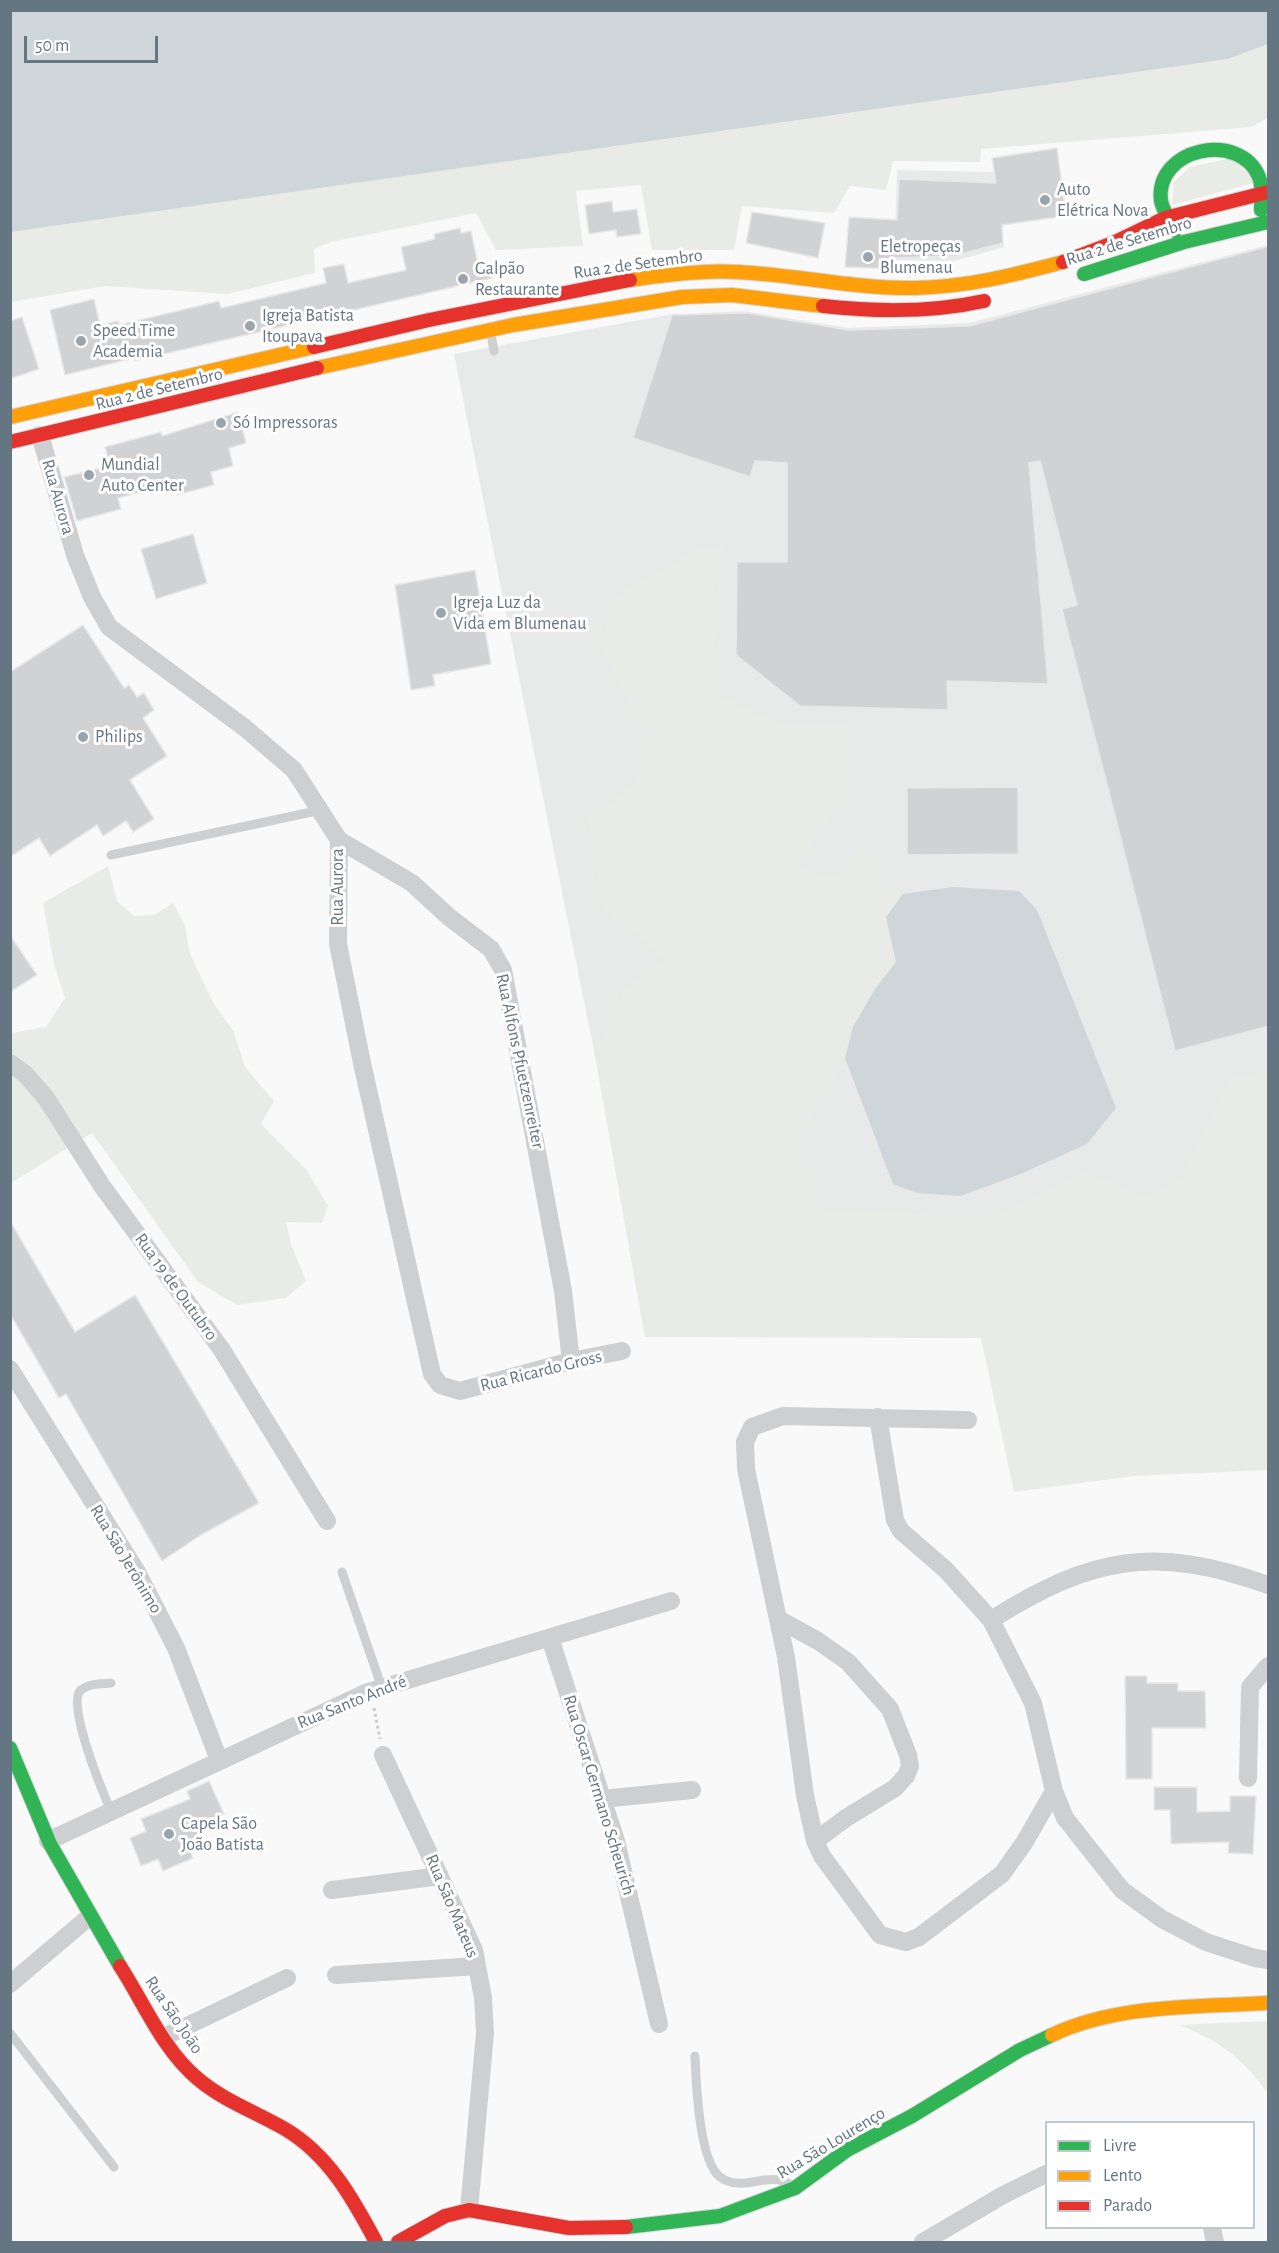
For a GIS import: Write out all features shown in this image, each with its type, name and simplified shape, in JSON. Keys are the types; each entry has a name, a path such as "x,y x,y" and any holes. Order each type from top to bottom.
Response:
{"main road":[{"path":"1184,242 1165,218 1161,204 1165,182 1173,167 1188,157 1215,148 1235,148 1251,156 1263,170 1267,192 1262,223"},
{"name":"Rua 2 de Setembro","path":"10,417 429,320 626,281 682,273 740,272 851,286 915,288 977,284 1065,262 1113,243 1165,218 1267,192"},
{"name":"Rua 2 de Setembro","path":"1068,279 1184,242 1262,223"},
{"name":"Rua 2 de Setembro","path":"10,442 490,331 686,296 736,295 879,311 937,308 999,297"},
{"name":"Rua São João","path":"10,1748 48,1841 89,1917 175,2054 204,2083 226,2100 288,2130 313,2149 355,2202 376,2242"},
{"name":"Rua São Lourenço","path":"398,2242 444,2216 469,2210 569,2228 621,2228 720,2216 795,2188 847,2150 912,2116 1020,2050 1060,2031 1103,2019 1153,2010 1269,2003"}],"street":[{"name":"Rua Aurora","path":"40,435 75,555 92,597 109,627 245,728 294,770 339,840 338,944 362,1063 432,1374 440,1385 459,1391"},
{"name":"Rua Alfons Pfuetzenreiter","path":"339,840 412,883 449,917 491,949 503,970 563,1291 571,1361"},
{"name":"Rua 19 de Outubro","path":"10,1063 25,1074 46,1098 102,1186 222,1350 327,1521"},
{"name":"Rua Ricardo Gross","path":"459,1391 571,1361 622,1351"},
{"name":"Rua São Jerônimo","path":"10,1369 137,1572 176,1648 219,1760"},
{"path":"968,1420 783,1416 752,1426 745,1442 746,1469 778,1619 814,1841 822,1856 880,1935 906,1941 919,1937 1002,1874 1024,1843 1054,1791"},
{"path":"878,1417 895,1520 902,1531 946,1570 991,1620 1033,1703 1054,1791 1065,1818 1122,1890 1162,1919 1206,1942 1255,1958 1269,1960"},
{"path":"991,1620 1060,1581 1100,1567 1139,1561 1184,1562 1214,1568 1269,1586"},
{"name":"Rua Santo André","path":"48,1841 219,1760 375,1690 671,1601"},
{"path":"778,1619 818,1641 848,1662 890,1709 910,1766 895,1788 814,1841"},
{"name":"Rua Oscar Germano Scheurich","path":"550,1638 619,1851 659,2024"},
{"path":"1248,1778 1250,1687 1269,1666"},
{"name":"Rua São Mateus","path":"383,1755 474,1950 485,2033 469,2210"},
{"path":"602,1799 692,1790"},
{"path":"332,1890 440,1876"},
{"path":"10,1984 89,1917"},
{"path":"336,1975 477,1966"},
{"path":"164,2037 286,1978"},
{"path":"923,2242 1005,2194 1045,2175"}],"lane":[{"path":"490,331 494,351"},
{"path":"111,855 321,810"},
{"path":"342,1572 375,1690"},
{"path":"111,1683 89,1686 80,1691 77,1698 85,1741 111,1812"},
{"path":"10,2033 114,2167"},
{"path":"694,2056 696,2096 709,2163 719,2176 734,2184 779,2179 795,2188"}],"path":[{"path":"375,1690 383,1755"}],"shaded area":[{"path":"11,10 1268,10 1268,44 1228,59 11,232"},
{"path":"1268,44 1268,118 1251,127 981,149 980,162 893,161 886,190 850,186 834,213 742,206 734,250 652,250 641,185 576,191 583,246 496,250 476,213 331,242 314,249 315,273 227,294 105,286 11,302 11,232 1228,59"},
{"path":"1232,158 1257,182 1172,205 1174,182 1190,167"},
{"path":"897,170 994,172 1004,247 955,261 894,260"},
{"path":"1268,245 1268,1336 645,1337 596,1061 454,354 668,315 743,311 849,328 969,323"},
{"path":"723,546 710,612 722,697 780,725 848,725 849,788 796,865 831,879 863,843 885,882 903,894 888,923 896,962 875,989 853,1027 845,1058 793,1144 826,1210 993,1217 1087,1172 1147,1197 1182,1177 1232,1079 1268,1070 1268,1470 1134,1476 1014,1492 981,1338 645,1337 596,1061 624,989 663,961 634,932 603,907 588,821 643,776 653,743 601,645 612,598 695,551"},
{"path":"108,866 117,901 134,916 154,915 173,903 185,925 190,954 214,1004 234,1032 245,1067 274,1101 261,1124 306,1169 328,1206 322,1223 286,1222 291,1244 306,1281 286,1298 237,1305 198,1282 92,1133 11,1183 11,1033 46,1027 65,998 54,964 43,903"},
{"path":"953,887 1019,891 1037,910 1116,1108 1087,1144 1018,1175 960,1196 917,1193 893,1184 845,1058 853,1027 875,989 896,962 886,917 903,894"},
{"path":"1268,2021 1268,2094 1249,2070 1230,2052 1179,2025"}],"building":[{"path":"1057,148 1066,216 1002,225 1003,243 953,256 893,258 893,269 845,267 849,217 897,220 899,179 996,183 992,158"},
{"path":"612,201 613,212 637,209 641,234 617,237 616,230 589,234 585,205"},
{"path":"752,212 825,223 818,258 746,243"},
{"path":"460,228 461,233 471,231 478,264 488,262 492,278 65,375 50,310 94,299 100,325 118,321 119,325 219,301 221,308 326,283 323,268 344,264 348,283 406,270 401,247 435,239 434,234"},
{"path":"1269,246 1269,1026 1175,1051 1062,609 1077,605 1040,461 1029,463 1048,684 947,681 948,710 800,706 736,655 737,562 787,562 787,463 755,461 750,477 633,438 672,315 747,313 849,330 969,326"},
{"path":"22,317 39,369 10,379 10,321"},
{"path":"238,412 246,443 229,448 233,466 211,472 214,485 177,495 175,483 118,498 121,509 77,521 64,477 110,466 105,447 161,432 162,436"},
{"path":"193,534 207,583 156,599 141,549"},
{"name":"Igreja Luz da Vida em Blumenau","path":"475,570 491,664 433,675 435,686 411,690 395,585"},
{"name":"Philips","path":"83,625 124,688 129,685 137,697 144,693 154,710 143,718 167,756 130,780 154,819 133,832 126,821 103,836 97,825 50,856 39,838 10,857 10,672"},
{"path":"1018,787 1018,854 907,855 907,788"},
{"path":"10,935 37,975 10,992"},
{"path":"10,1221 75,1332 135,1295 259,1503 201,1535 162,1561 66,1394 59,1398 10,1314"},
{"path":"1125,1676 1147,1676 1147,1683 1178,1683 1178,1691 1205,1691 1206,1728 1152,1728 1152,1779 1126,1779"},
{"name":"Capela São João Batista","path":"209,1781 224,1814 197,1826 203,1841 188,1847 193,1858 163,1871 158,1859 141,1866 130,1838 146,1831 141,1819 190,1799 187,1791"},
{"path":"1154,1787 1197,1787 1197,1812 1230,1811 1230,1796 1256,1796 1253,1854 1228,1853 1229,1842 1171,1844 1170,1810 1154,1810"}],"traffic: fast":[{"path":"1175,231 1161,201 1162,183 1171,168 1184,158 1200,152 1218,150 1235,153 1249,162 1259,177 1261,210"},
{"path":"1084,274 1184,242 1268,222"},
{"path":"10,1748 50,1844 120,1966"},
{"path":"626,2227 720,2216 795,2188 847,2150 912,2116 1020,2050 1052,2035"}],"traffic: slow":[{"path":"630,280 684,273 724,272 893,288 915,288 972,283 1063,262"},
{"path":"317,368 513,325 682,297 732,295 823,306"},
{"path":"10,417 314,347"},
{"path":"1052,2035 1103,2017 1130,2012 1268,2003"}],"traffic: jam":[{"path":"1063,262 1113,243 1165,218 1268,192"},
{"path":"314,347 429,320 630,280"},
{"path":"823,306 903,310 944,308 984,301"},
{"path":"10,442 317,368"},
{"path":"120,1966 164,2040 186,2067 218,2094 285,2129 315,2152 349,2194 376,2242"},
{"path":"398,2242 445,2216 469,2210 569,2228 626,2227"}],"place":[{"name":"Auto Elétrica Nova","path":"1045,200"},
{"name":"Eletropeças Blumenau","path":"868,257"},
{"name":"Galpão Restaurante","path":"463,279"},
{"name":"Igreja Batista Itoupava","path":"250,326"},
{"name":"Speed Time Academia","path":"81,341"},
{"name":"Só Impressoras","path":"221,423"},
{"name":"Mundial Auto Center","path":"89,475"},
{"name":"Igreja Luz da Vida em Blumenau","path":"441,613"},
{"name":"Philips","path":"83,737"},
{"name":"Capela São João Batista","path":"169,1834"}]}
